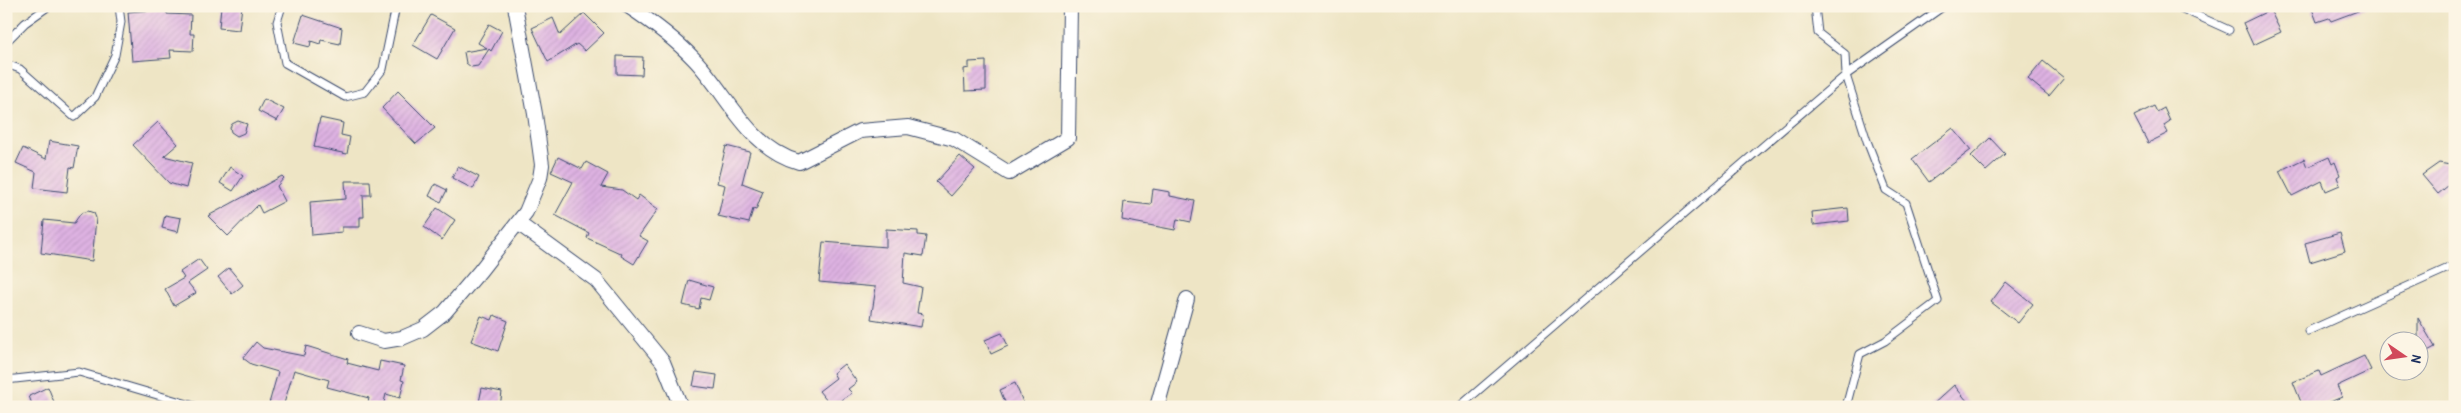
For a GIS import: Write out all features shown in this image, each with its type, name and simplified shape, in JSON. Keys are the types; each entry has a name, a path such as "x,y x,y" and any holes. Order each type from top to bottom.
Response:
{"street":[{"path":"359,333 384,341 402,338 423,329 444,312 526,212 540,178 542,165 535,114 515,6"},
{"path":"628,6 659,27 695,60 746,126 782,157 799,162 813,157 860,131 908,127 954,139 1009,173 1068,138 1070,6"},
{"path":"518,223 596,280 663,362 681,407"},
{"path":"1157,407 1187,299"}],"lane":[{"path":"6,42 25,23 48,6"},
{"path":"6,64 20,69 74,117 95,97 115,55 121,22 119,6"},
{"path":"282,6 277,22 285,63 345,97 365,92 383,69 396,6"},
{"path":"1815,6 1818,33 1845,54 1846,75 1867,141 1886,190 1906,203 1938,302 1885,341 1860,354 1846,407"},
{"path":"1459,407 1846,75 1944,6"},
{"path":"2176,6 2229,30"},
{"path":"2308,331 2455,265"},
{"path":"6,380 79,372 198,407"}],"building":[{"path":"221,6 242,6 239,30 219,28"},
{"path":"2311,6 2366,6 2366,8 2331,21 2329,18 2317,22"},
{"path":"167,9 167,14 191,15 190,34 194,34 193,51 170,50 171,58 132,61 128,12"},
{"path":"2270,10 2281,32 2253,45 2243,23"},
{"path":"584,13 604,33 585,51 577,44 548,62 532,28 553,18 560,35"},
{"path":"303,15 342,28 340,44 321,40 320,44 311,41 310,47 294,43"},
{"path":"431,15 455,28 437,59 413,45"},
{"path":"489,24 502,31 491,51 489,49 478,66 471,67 466,63 464,52 487,48 478,43"},
{"path":"617,56 643,57 642,75 617,74"},
{"path":"986,61 986,90 965,91 964,69 969,68 969,62"},
{"path":"2043,61 2064,78 2049,96 2028,79"},
{"path":"398,91 435,128 416,144 382,108"},
{"path":"264,99 284,109 277,121 258,111"},
{"path":"2154,106 2157,112 2164,108 2170,121 2164,125 2168,133 2148,143 2134,116"},
{"path":"320,118 343,123 341,135 350,137 347,154 314,147"},
{"path":"238,121 247,124 244,133 237,136 231,132 230,128 232,124"},
{"path":"158,122 178,144 164,156 192,163 186,188 169,183 133,145"},
{"path":"1953,128 1971,150 1929,182 1912,159"},
{"path":"1990,138 2005,154 1986,171 1971,156"},
{"path":"49,141 78,146 74,168 70,167 67,192 34,188 36,172 16,163 23,148 46,159"},
{"path":"726,146 750,152 742,183 763,191 756,210 753,209 749,223 718,216 725,185 717,183"},
{"path":"960,156 975,169 951,196 936,182"},
{"path":"558,157 582,169 586,162 608,174 601,187 622,190 636,200 639,195 658,209 639,236 648,241 634,264 621,256 622,254 587,238 589,233 555,215 573,182 551,172"},
{"path":"2329,157 2332,164 2335,162 2340,175 2337,177 2340,185 2326,191 2322,181 2292,196 2279,171 2304,159 2307,167"},
{"path":"2439,163 2450,165 2454,175 2449,185 2438,194 2422,175"},
{"path":"458,166 479,177 473,189 452,178"},
{"path":"230,167 243,176 233,191 220,183"},
{"path":"282,176 284,178 277,186 285,201 262,213 258,205 228,236 208,216"},
{"path":"345,181 370,181 371,195 363,195 364,217 360,217 360,227 342,227 342,232 312,235 310,202 346,199"},
{"path":"435,184 447,190 441,202 429,196"},
{"path":"1153,189 1170,192 1170,196 1195,201 1191,222 1177,219 1175,230 1122,220 1124,202 1151,205"},
{"path":"437,208 455,220 442,240 424,227"},
{"path":"1848,208 1849,221 1813,225 1812,212"},
{"path":"88,211 94,213 96,218 92,261 41,253 44,220 74,223 81,213"},
{"path":"165,215 181,218 178,232 162,228"},
{"path":"886,229 918,231 918,235 926,236 923,256 905,253 903,283 921,287 917,313 923,314 921,327 871,319 876,287 819,282 823,242 886,247"},
{"path":"2340,233 2345,251 2310,262 2305,243"},
{"path":"199,259 207,270 188,283 196,293 174,306 165,289 184,278 180,272"},
{"path":"229,268 243,285 232,294 218,277"},
{"path":"689,280 713,287 709,300 701,298 699,309 683,305"},
{"path":"2006,282 2033,304 2018,323 1991,302"},
{"path":"494,315 508,321 498,351 471,341 481,316 492,320"},
{"path":"2418,318 2425,330 2418,330"},
{"path":"1002,333 1008,346 991,354 985,340"},
{"path":"2428,335 2435,347 2428,351"},
{"path":"256,342 263,348 304,356 306,346 348,359 347,363 378,371 380,361 404,366 401,380 404,381 400,398 386,394 383,407 367,407 369,398 327,387 329,380 294,370 283,407 268,407 278,372 251,364 243,358"},
{"path":"2364,356 2371,370 2337,386 2342,397 2318,407 2303,407 2293,382 2319,371 2321,376"},
{"path":"844,364 857,382 848,389 852,393 832,407 819,391 836,378 833,373"},
{"path":"696,372 717,375 715,389 693,386"},
{"path":"1015,383 1025,407 1007,407 1000,390"},
{"path":"1954,385 1972,407 1930,407"},
{"path":"48,387 56,407 33,407 29,396"},
{"path":"482,388 502,392 500,407 478,407"}]}
